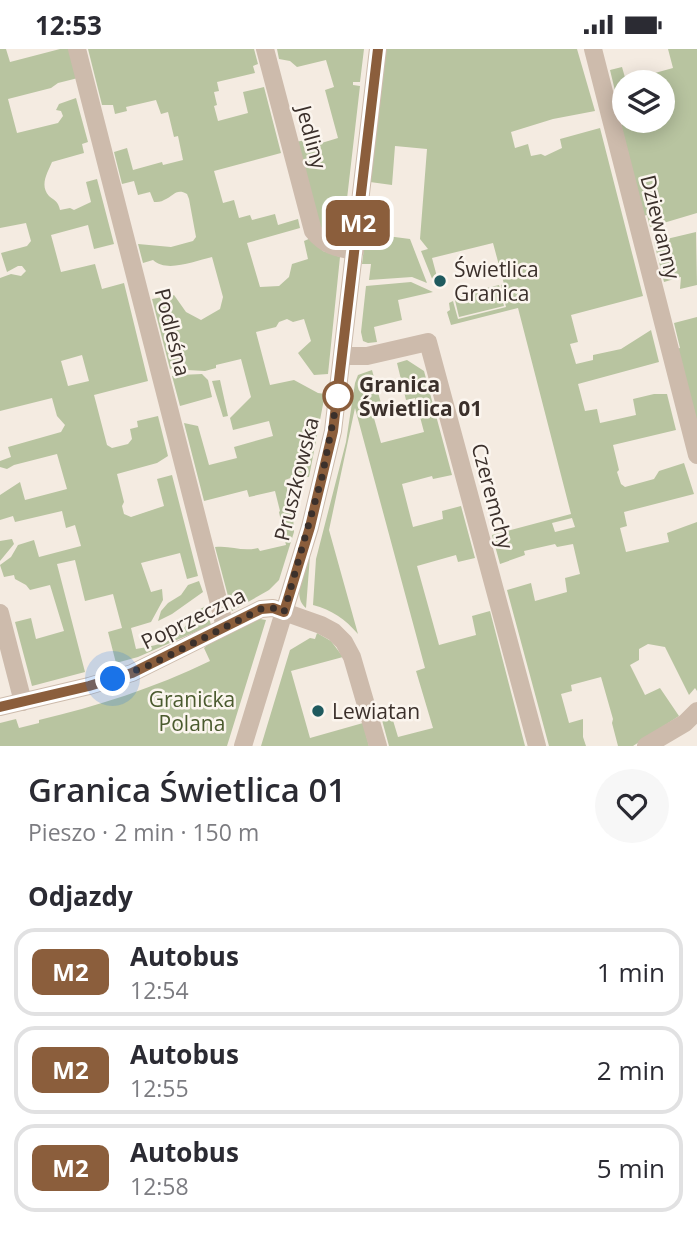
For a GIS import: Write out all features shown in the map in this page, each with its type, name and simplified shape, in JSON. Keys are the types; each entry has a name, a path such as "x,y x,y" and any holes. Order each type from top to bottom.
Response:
{"street":[{"name":"Podleśna","path":"77,49 226,627"},
{"name":"Jedliny","path":"265,49 313,231 331,247 355,251"},
{"name":"Pruszkowska","path":"243,746 327,458 343,356 378,49"},
{"name":"Dziewanny","path":"593,49 697,455"},
{"name":"Czeremchy","path":"343,356 367,356 428,342 537,746"},
{"name":"Poprzeczna","path":"0,707 132,673 261,609 273,608 284,612"},
{"path":"284,612 328,628 344,642 352,657 378,746"},
{"path":"0,613 23,702"},
{"path":"646,746 685,723 697,712"}],"green space":[{"path":"0,49 6,49 10,62 60,49 71,49 78,78 8,99 17,133 58,123 63,116 61,111 56,110 59,104 76,98 88,142 82,144 84,153 52,162 45,179 46,192 60,210 74,210 91,202 86,182 97,179 114,244 94,249 88,225 51,235 61,272 95,264 102,289 124,283 148,381 94,395 107,445 112,448 128,444 132,439 130,429 138,427 137,421 158,416 168,456 157,463 117,474 124,514 131,517 164,506 157,479 172,475 198,576 187,579 180,553 141,563 151,592 162,589 163,600 151,622 131,628 136,649 174,638 195,613 206,606 211,625 138,657 116,663 108,632 122,628 113,594 85,601 75,560 57,564 85,672 32,686 15,622 31,618 36,639 64,631 50,585 30,590 15,579 14,575 4,577 0,565 11,557 18,545 34,540 39,557 81,546 75,525 66,528 62,511 15,522 13,516 0,520 0,495 20,482 25,500 67,489 57,454 7,469 0,467 0,461 11,457 8,447 61,432 65,425 57,416 52,398 0,411 0,278 11,274 21,276 26,271 22,266 18,266 7,272 1,253 27,246 31,241 26,223 0,228","holes":["82,355 89,381 68,386 61,361"]},
{"path":"88,49 254,49 258,64 253,66 255,73 217,82 219,91 214,92 217,105 214,106 218,121 248,113 243,92 264,87 281,153 214,171 223,203 234,200 239,218 250,215 252,220 275,214 278,225 298,219 300,228 247,243 260,287 279,286 289,277 292,264 308,259 304,241 311,238 323,251 340,257 328,374 314,375 298,353 311,341 304,319 293,322 287,319 279,322 276,327 256,332 270,385 294,380 325,394 309,477 296,476 285,480 294,532 279,580 269,590 232,611 215,547 258,548 260,551 286,545 275,491 249,497 247,490 204,501 184,423 198,426 209,465 237,458 234,447 273,436 269,421 233,430 230,418 251,397 241,359 216,365 216,368 205,371 170,369 152,299 174,295 186,312 201,320 220,309 223,297 212,257 173,266 159,264 153,260 143,263 138,244 171,247 193,241 196,237 189,199 187,194 180,192 158,202 154,202 150,192 138,195 134,181 122,184 114,152 127,148 133,170 162,162 163,165 183,160 178,136 174,137 168,112 161,114 156,100 126,107 127,111 115,114 113,105 102,105"},
{"path":"277,49 364,49 360,82 353,82 353,85 360,86 342,242 332,239 318,227 295,142 312,139 315,145 338,138 325,90 334,87 326,60 297,67 290,61 279,59"},
{"path":"386,49 577,49 595,111 553,119 511,132 515,148 528,144 531,156 545,156 562,148 560,139 600,128 643,296 571,315 578,342 570,344 576,364 593,360 593,355 621,349 651,330 659,362 578,384 585,411 597,409 600,423 636,415 633,399 667,394 676,430 613,445 619,470 617,472 621,484 625,487 654,479 659,471 684,463 694,494 624,512 627,526 620,528 626,552 669,542 667,533 697,522 697,691 695,688 689,695 665,647 648,644 639,649 639,660 630,665 645,695 660,688 679,716 633,746 618,746 601,677 571,685 572,691 561,694 569,723 583,719 586,746 549,746 507,590 531,583 535,601 567,592 565,578 580,574 573,544 557,547 555,544 524,551 525,555 500,564 492,535 571,514 518,308 451,325 447,312 450,310 449,303 453,301 458,319 506,307 501,285 504,284 493,243 432,258 440,288 435,286 421,251 428,249 420,239 427,149 395,146 392,185 370,182","holes":["572,518 575,527 555,532 552,523"]},
{"path":"668,49 697,49 697,213 650,227 647,215 640,217 620,133 675,133 675,70 666,70 673,68"},
{"path":"370,198 390,202 387,236 410,239 427,283 412,277 369,280 371,264 362,264"},
{"path":"696,232 697,285 680,289 681,277 664,282 654,242"},
{"path":"411,282 433,292 398,300 402,320 374,327 377,342 363,341 361,332 366,286"},
{"path":"499,285 504,306 459,317 454,296"},
{"path":"697,317 697,437 674,350 680,348 674,323"},
{"path":"407,360 424,371 452,475 433,479 432,476 402,484 413,527 443,519 442,511 461,506 475,558 458,562 456,555 417,566 439,645 476,635 472,616 490,611 525,746 389,746 382,720 392,717 398,737 433,728 416,671 425,668 355,408 329,530 358,634 338,616 313,605 316,559 346,442 358,375 372,370 382,407 372,411 381,443 424,432 415,398 406,400 397,363"},
{"path":"202,374 208,380 212,397 180,406 172,376"},
{"path":"220,380 228,416 223,417 212,381"},
{"path":"12,539 14,544 0,561 0,541"},
{"path":"310,556 306,608 299,590"},
{"path":"199,581 203,592 158,621 161,611 168,603 181,595 188,585"},
{"name":"Granicka Polana","path":"260,619 266,620 227,746 0,746 0,723 16,719 19,728 39,723 39,720 168,680 210,661 204,648 215,637"},
{"path":"317,633 331,641 343,657 291,671 310,738 363,723 369,746 261,746 290,650 310,638 315,639"}],"bus line":[{"name":"M2","path":"0,707 132,673 261,609 273,608 284,612 310,527 333,431 378,49"}],"place":[{"name":"Świetlica Granica","path":"440,281"},
{"name":"Granica Świetlica 01","path":"338,396"},
{"name":"Lewiatan","path":"318,711"}],"route":[{"path":"113,679 150,665 261,609 273,608 284,612 310,527 333,431 338,396"}]}
